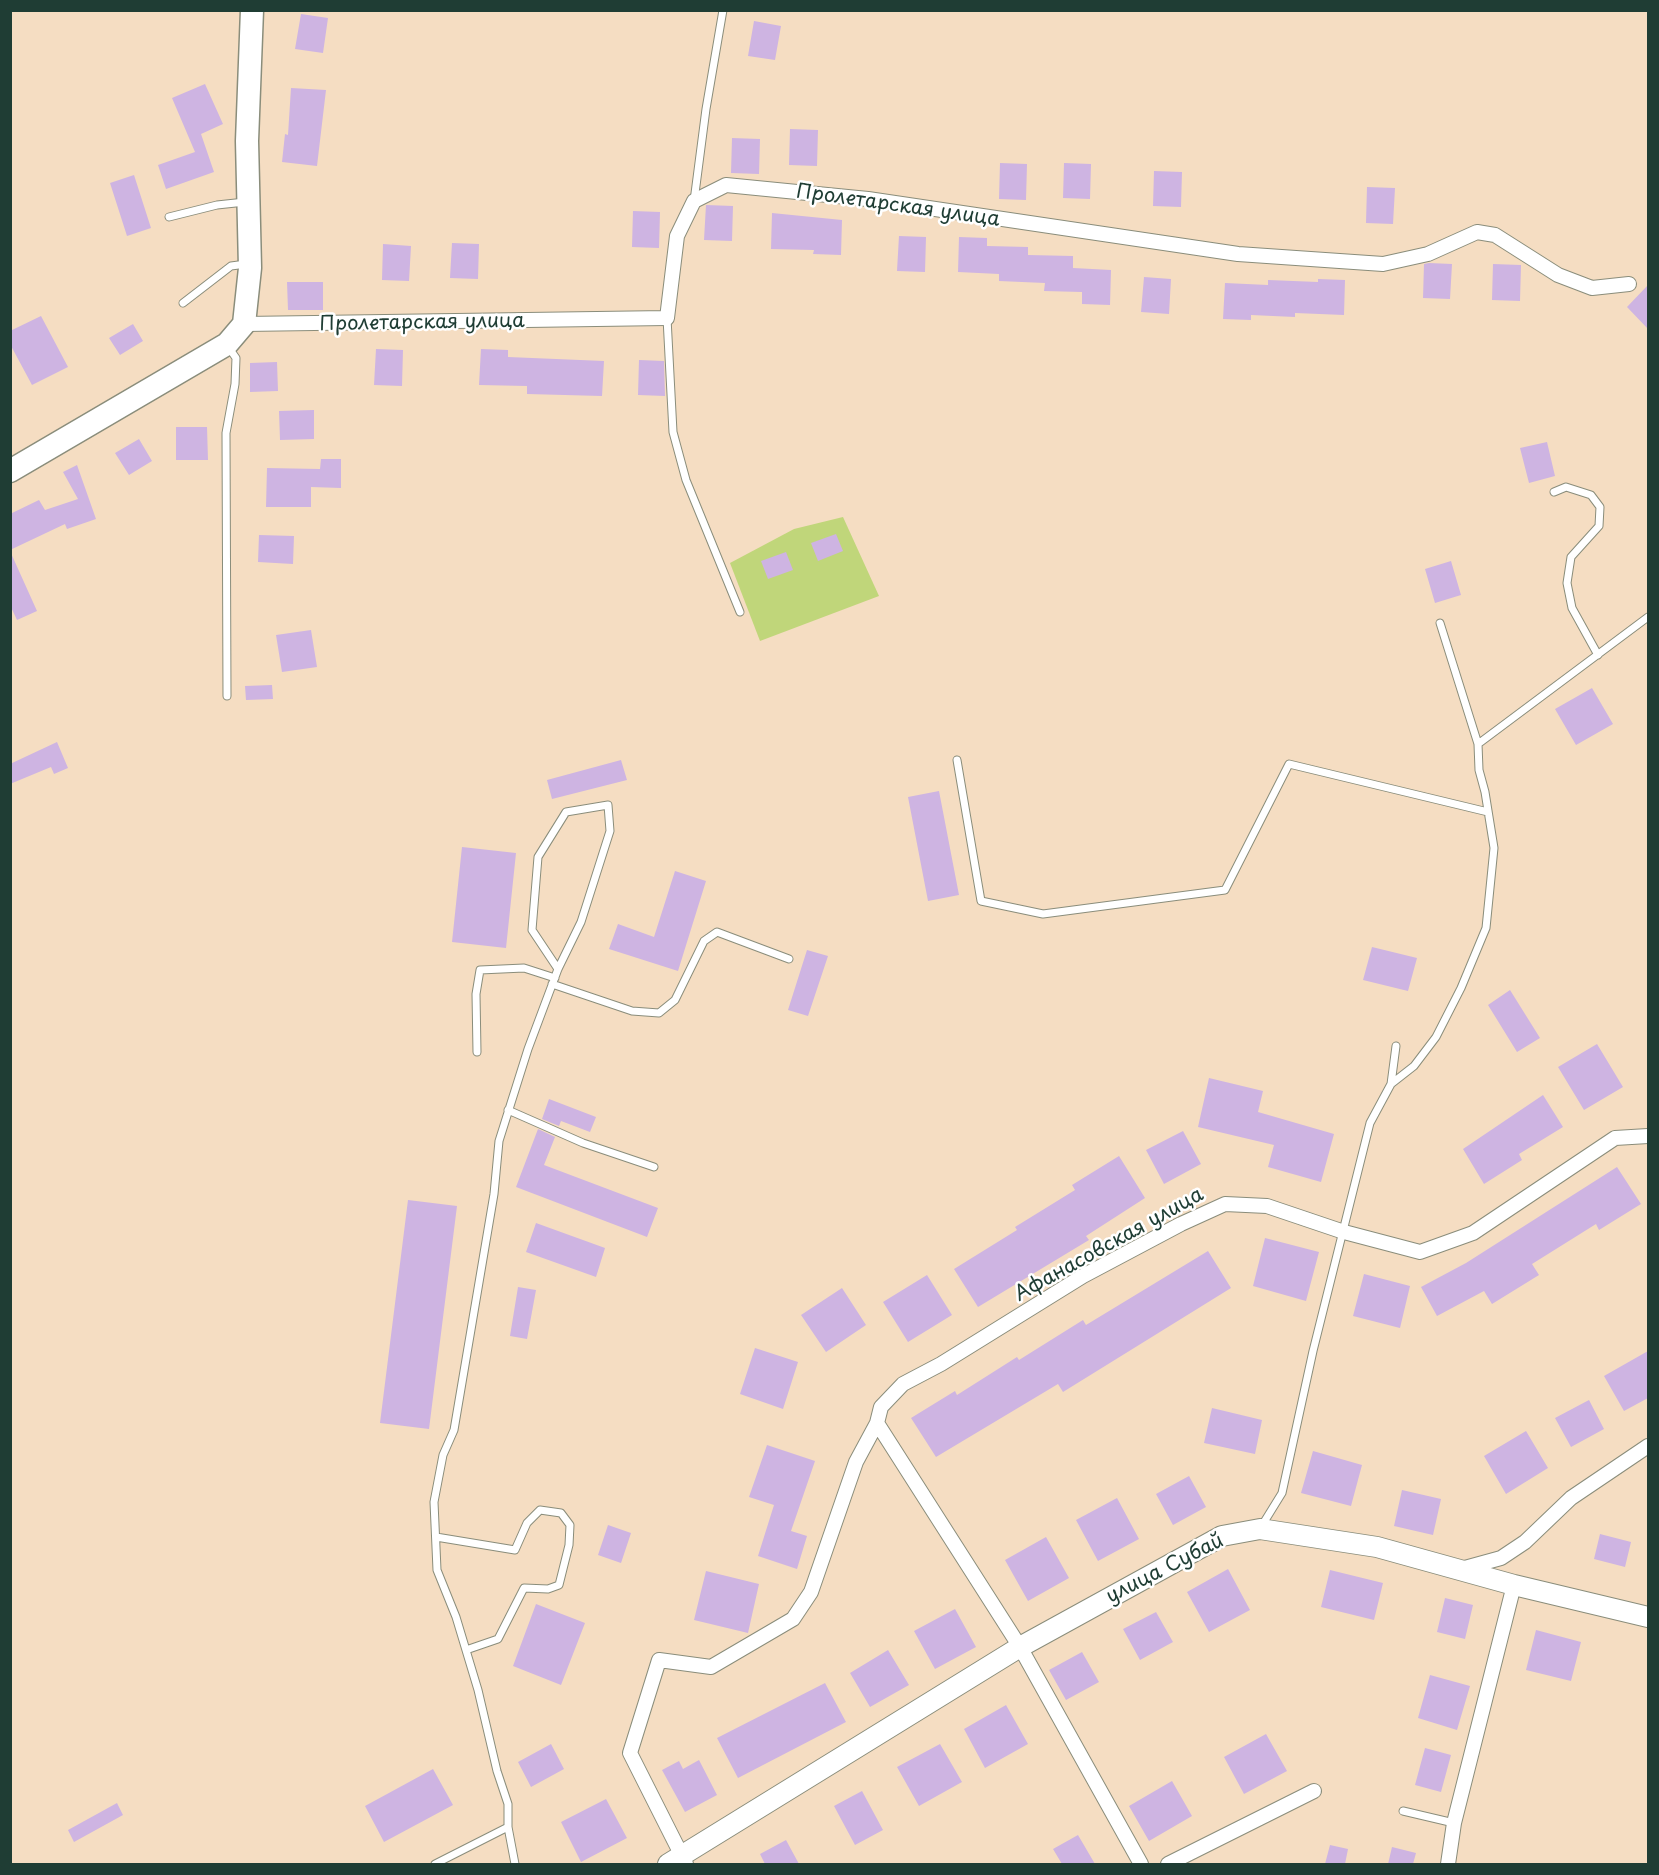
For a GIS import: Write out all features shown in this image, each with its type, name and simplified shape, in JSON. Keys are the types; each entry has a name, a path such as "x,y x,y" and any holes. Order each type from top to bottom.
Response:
{"main road":[{"path":"10,471 227,344 244,324 250,264 247,141 252,10"}],"street":[{"name":"Пролетарская улица","path":"694,201 726,185 868,199 1238,254 1383,264 1428,254 1477,232 1495,235 1558,275 1592,288 1629,284"},
{"path":"667,318 677,236 694,201"},
{"name":"Пролетарская улица","path":"244,324 667,318"},
{"name":"Афанасовская улица","path":"679,1862 630,1753 659,1660 711,1667 793,1619 811,1592 856,1462 877,1423 881,1407 903,1384 941,1364 1083,1276 1181,1224 1225,1204 1267,1206 1344,1232 1420,1252 1438,1248 1473,1233 1615,1138 1648,1136"},
{"path":"877,1423 1020,1647 1141,1864"},
{"name":"улица Субай","path":"1461,1569 1502,1558 1526,1542 1571,1498 1648,1446"},
{"name":"улица Субай","path":"679,1862 1020,1647 1222,1536 1260,1529 1377,1547 1514,1585 1648,1617"},
{"path":"1448,1864 1455,1823 1514,1585"},
{"path":"1168,1864 1314,1791"}],"lane":[{"path":"694,201 706,109 723,10"},
{"path":"169,217 217,205 248,201"},
{"path":"183,303 231,266 250,264"},
{"path":"667,318 673,432 686,480 740,612"},
{"path":"227,344 236,358 235,384 226,433 227,696"},
{"path":"1554,492 1566,487 1591,495 1600,507 1599,526 1571,557 1567,583 1572,608 1598,655"},
{"path":"1478,744 1648,617"},
{"path":"1391,1084 1414,1066 1436,1037 1461,988 1486,928 1494,848 1479,770 1478,744 1440,623"},
{"path":"957,760 981,901 1043,914 1225,890 1289,764 1488,812"},
{"path":"515,1864 508,1827 508,1804 456,1617 437,1570 434,1502 443,1455 454,1430 494,1194 499,1141 553,981 581,922 610,831 608,805 566,812 538,857 532,930 558,969"},
{"path":"477,1052 476,994 480,970 524,968 632,1011 659,1013 675,1000 704,941 717,932 789,959"},
{"path":"1260,1529 1282,1493 1313,1351 1371,1123 1391,1084 1396,1046"},
{"path":"508,1110 583,1143 654,1167"},
{"path":"436,1537 514,1550 527,1523 540,1510 561,1513 570,1525 569,1545 559,1585 548,1589 524,1588 498,1639 466,1650"},
{"path":"1403,1810 1455,1823"},
{"path":"435,1864 508,1827"}],"green space":[{"path":"843,517 879,596 760,641 730,563 794,529"}],"building":[{"path":"301,14 328,18 323,53 295,49"},
{"path":"754,21 781,26 775,60 748,56"},
{"path":"205,84 223,124 201,134 214,172 166,189 158,165 195,152 172,98"},
{"path":"291,88 326,90 317,166 282,162 285,134 288,135"},
{"path":"790,129 818,130 817,166 789,165"},
{"path":"732,138 760,139 759,174 731,173"},
{"path":"1000,163 1027,164 1026,200 999,199"},
{"path":"1064,163 1091,164 1090,199 1063,198"},
{"path":"1154,171 1182,172 1181,207 1153,206"},
{"path":"134,175 151,228 127,236 110,183"},
{"path":"1367,187 1395,188 1393,224 1366,223"},
{"path":"706,205 733,206 732,241 704,240"},
{"path":"633,211 660,212 659,248 632,247"},
{"path":"772,213 842,220 841,255 813,254 814,250 771,249"},
{"path":"899,236 926,237 925,272 897,271"},
{"path":"959,237 987,238 987,246 1028,247 1028,255 1073,256 1073,268 1111,270 1110,305 1082,304 1082,292 1044,291 1045,283 999,281 999,274 958,272"},
{"path":"452,243 479,244 478,279 450,278"},
{"path":"383,244 411,246 409,281 382,280"},
{"path":"1424,264 1452,264 1450,299 1423,298"},
{"path":"1493,264 1521,265 1520,301 1492,300"},
{"path":"1144,277 1171,279 1169,314 1141,312"},
{"path":"1318,279 1345,280 1344,315 1295,313 1295,317 1251,315 1251,320 1223,319 1225,283 1268,285 1268,280 1318,282"},
{"path":"287,282 323,282 323,310 288,310"},
{"path":"1648,285 1648,329 1627,307"},
{"path":"41,316 68,367 32,385 10,344 10,331"},
{"path":"133,324 143,341 120,355 109,338"},
{"path":"376,349 403,350 402,386 374,385"},
{"path":"481,349 508,350 508,357 604,361 602,396 527,394 527,386 479,385"},
{"path":"639,360 664,361 665,396 638,395"},
{"path":"277,362 278,391 250,392 250,363"},
{"path":"314,410 314,439 280,440 279,411"},
{"path":"176,427 207,427 208,460 176,460"},
{"path":"139,439 152,461 129,475 115,453"},
{"path":"1547,442 1555,476 1529,483 1520,448"},
{"path":"321,459 341,459 341,488 311,487 311,507 266,507 267,468 320,469"},
{"path":"77,465 96,519 67,529 65,524 10,550 10,514 39,500 45,510 78,499 63,472"},
{"path":"836,534 843,551 818,561 811,543"},
{"path":"259,535 294,536 293,564 258,562"},
{"path":"10,551 37,611 17,620 10,605"},
{"path":"786,552 793,570 768,579 761,561"},
{"path":"1451,561 1461,595 1435,603 1425,569"},
{"path":"311,630 317,667 282,672 276,635"},
{"path":"272,685 273,699 246,700 245,686"},
{"path":"1592,688 1613,724 1576,745 1555,709"},
{"path":"57,742 68,768 54,774 51,767 10,784 10,764"},
{"path":"621,760 627,780 552,799 547,780"},
{"path":"939,791 959,895 928,901 908,797"},
{"path":"462,847 516,853 506,948 452,942"},
{"path":"675,871 706,881 678,971 609,949 618,924 654,937"},
{"path":"1372,947 1417,958 1408,991 1363,980"},
{"path":"807,950 828,956 808,1016 788,1010"},
{"path":"1510,990 1540,1038 1517,1052 1488,1005"},
{"path":"1597,1044 1623,1087 1584,1110 1558,1067"},
{"path":"1209,1078 1263,1091 1258,1112 1334,1134 1321,1182 1268,1167 1274,1145 1198,1127"},
{"path":"1543,1095 1563,1127 1519,1154 1522,1160 1484,1184 1463,1149"},
{"path":"549,1099 596,1117 590,1132 561,1121 559,1126 542,1119"},
{"path":"538,1129 555,1137 544,1165 658,1208 647,1237 516,1187"},
{"path":"1183,1131 1201,1164 1164,1184 1146,1150"},
{"path":"1119,1156 1145,1198 1086,1236 1089,1240 978,1307 954,1269 1017,1230 1015,1227 1075,1190 1072,1185"},
{"path":"1617,1167 1641,1204 1599,1230 1596,1224 1532,1264 1539,1275 1492,1304 1484,1291 1437,1316 1421,1287 1466,1263"},
{"path":"408,1200 457,1206 429,1429 380,1423"},
{"path":"536,1223 605,1248 596,1277 526,1252"},
{"path":"1265,1238 1319,1252 1306,1301 1253,1286"},
{"path":"1208,1251 1231,1288 1063,1392 1058,1384 936,1457 911,1418 955,1391 957,1395 1017,1357 1019,1360 1083,1320 1086,1325"},
{"path":"1364,1274 1410,1286 1400,1328 1353,1316"},
{"path":"927,1275 952,1315 908,1342 883,1302"},
{"path":"518,1287 536,1290 527,1339 510,1336"},
{"path":"842,1288 866,1325 826,1352 801,1315"},
{"path":"755,1348 798,1362 783,1409 740,1394"},
{"path":"1648,1351 1648,1398 1624,1411 1604,1376"},
{"path":"1589,1400 1604,1429 1571,1447 1555,1418"},
{"path":"1212,1408 1262,1420 1255,1454 1204,1443"},
{"path":"1526,1431 1548,1468 1506,1494 1484,1456"},
{"path":"767,1445 815,1461 791,1531 807,1536 797,1569 758,1556 774,1505 749,1497"},
{"path":"1313,1451 1362,1465 1351,1506 1301,1493"},
{"path":"1189,1476 1206,1507 1173,1525 1156,1494"},
{"path":"1402,1490 1441,1499 1433,1535 1394,1526"},
{"path":"1117,1498 1139,1539 1098,1561 1076,1520"},
{"path":"608,1525 631,1533 621,1563 598,1555"},
{"path":"1600,1534 1631,1542 1625,1567 1594,1559"},
{"path":"1046,1537 1069,1578 1028,1601 1005,1560"},
{"path":"1228,1569 1250,1610 1209,1632 1187,1592"},
{"path":"1330,1570 1383,1583 1374,1620 1321,1607"},
{"path":"706,1571 759,1584 748,1633 694,1620"},
{"path":"1445,1598 1473,1605 1465,1639 1437,1632"},
{"path":"536,1604 585,1623 561,1685 513,1666"},
{"path":"955,1609 976,1647 935,1669 914,1631"},
{"path":"1156,1612 1173,1642 1140,1660 1123,1629"},
{"path":"1536,1630 1581,1642 1571,1681 1526,1670"},
{"path":"888,1650 909,1685 870,1707 850,1673"},
{"path":"1082,1652 1099,1682 1066,1700 1049,1670"},
{"path":"1430,1675 1470,1686 1457,1730 1418,1718"},
{"path":"825,1683 846,1722 738,1778 717,1738"},
{"path":"1006,1705 1028,1744 985,1768 964,1729"},
{"path":"1266,1734 1287,1771 1244,1794 1224,1757"},
{"path":"551,1744 564,1769 531,1787 518,1762"},
{"path":"940,1744 962,1782 919,1806 897,1767"},
{"path":"1425,1748 1451,1755 1441,1792 1415,1785"},
{"path":"699,1760 717,1795 685,1812 662,1770 679,1761 683,1769"},
{"path":"433,1769 453,1805 384,1842 365,1806"},
{"path":"1172,1781 1192,1816 1149,1841 1129,1806"},
{"path":"862,1791 883,1830 855,1845 834,1806"},
{"path":"606,1799 627,1838 581,1862 561,1822"},
{"path":"117,1803 123,1815 74,1842 68,1830"},
{"path":"1078,1835 1095,1864 1062,1864 1053,1849"},
{"path":"786,1840 799,1864 765,1864 760,1854"},
{"path":"1330,1845 1348,1849 1345,1864 1325,1864"},
{"path":"1392,1847 1416,1853 1413,1864 1388,1864"}]}
